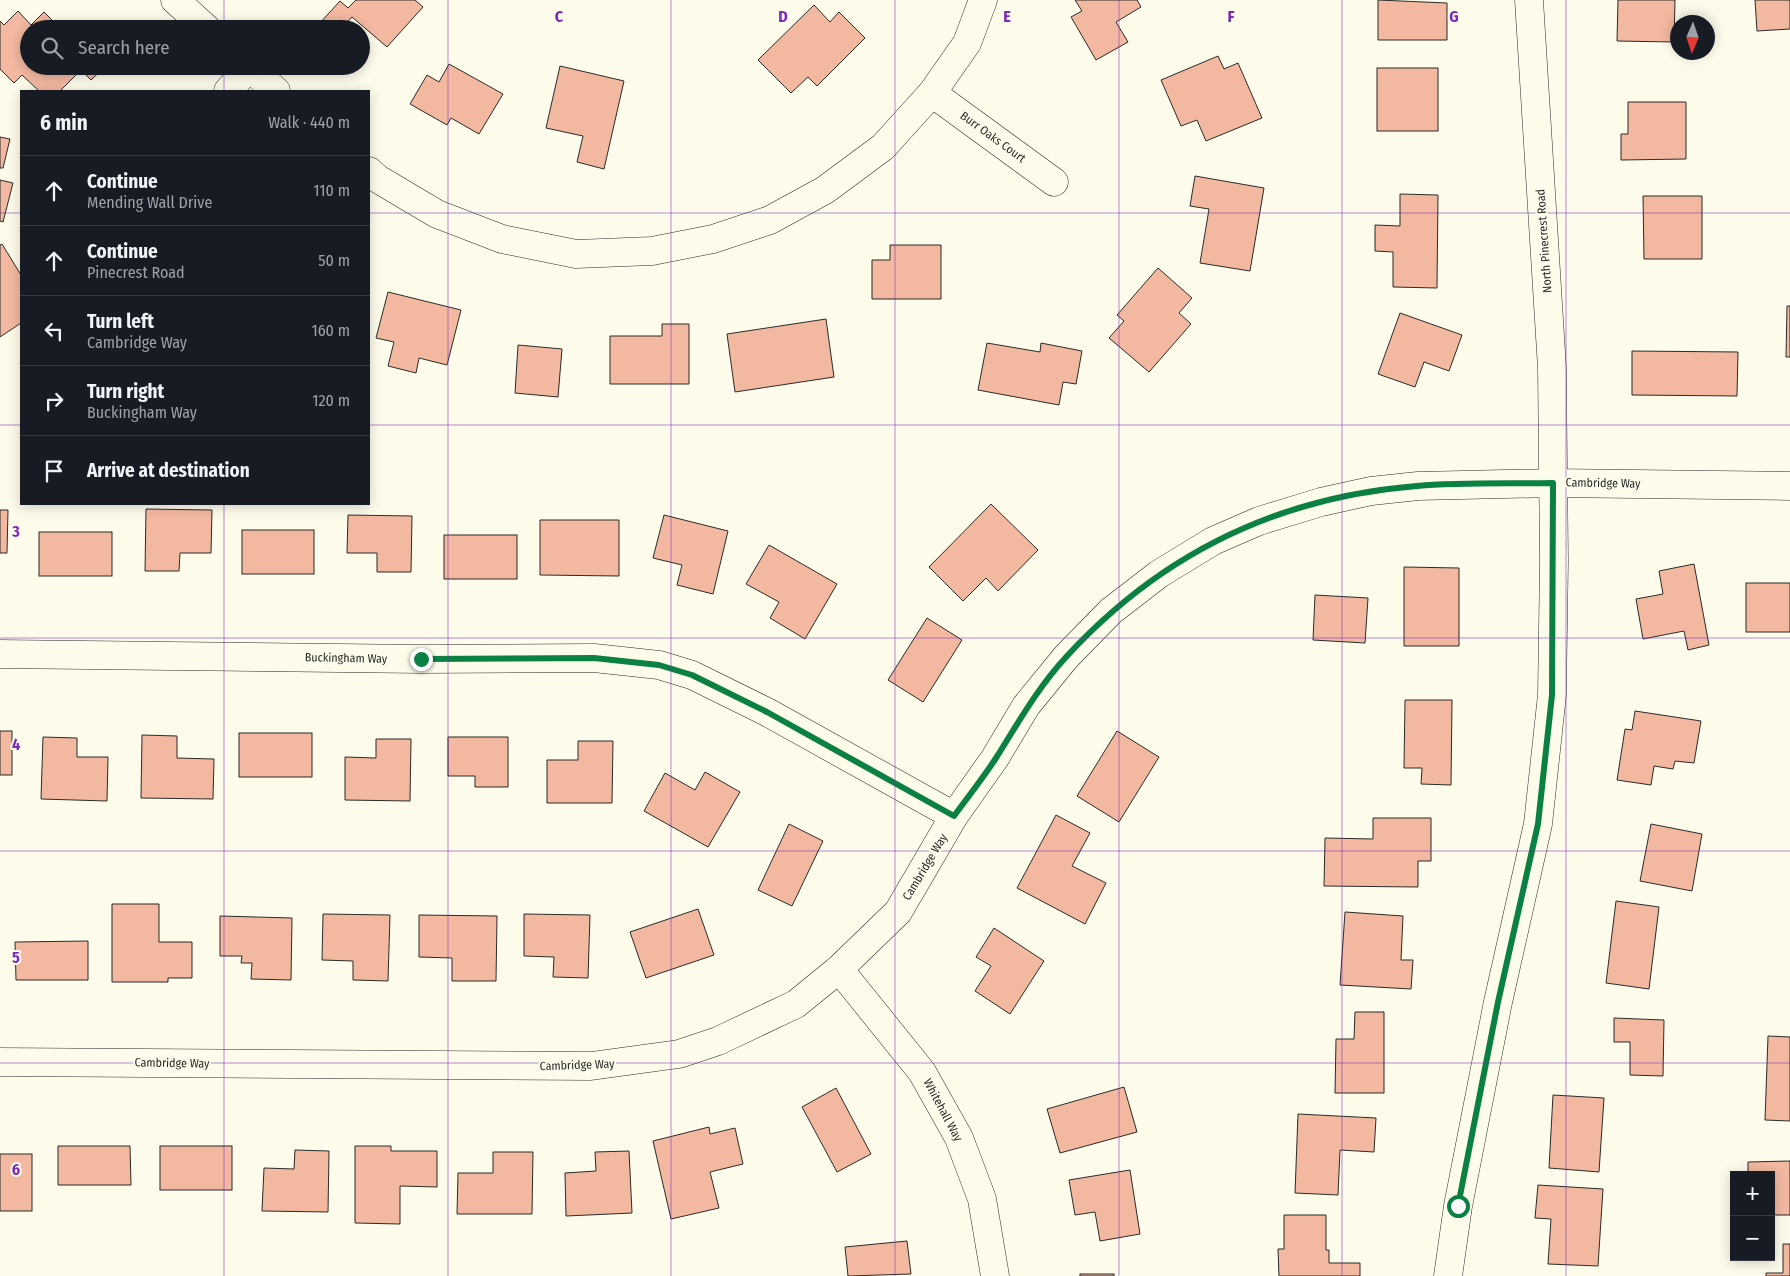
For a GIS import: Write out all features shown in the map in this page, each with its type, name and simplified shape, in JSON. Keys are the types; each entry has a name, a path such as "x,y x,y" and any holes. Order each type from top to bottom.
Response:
{"street":[{"path":"175,0 197,20"},
{"path":"370,172 378,179 437,214 502,239 576,254 652,251 714,238 770,220 826,190 884,147 932,93 967,43 984,0"},
{"name":"North Pinecrest Road","path":"1448,1276 1458,1206 1498,1002 1538,824 1552,695 1552,368 1529,0"},
{"path":"229,90 242,75"},
{"path":"258,75 275,90"},
{"name":"Burr Oaks Court","path":"932,93 1054,182"},
{"name":"Cambridge Way","path":"0,1062 592,1066 637,1062 679,1054 758,1023 796,1004 839,969 898,912 954,816 995,758 1026,706 1066,657 1111,611 1158,574 1213,541 1259,521 1321,502 1371,491 1418,486 1553,483 1790,486"},
{"name":"Buckingham Way","path":"0,654 412,659 594,658 659,665 692,675 767,712 954,816"},
{"name":"Whitehall Way","path":"839,969 922,1072 959,1138 982,1199 995,1276"}],"building":[{"path":"356,0 415,0 423,7 387,47 370,32 370,20 356,20 352,17 349,20 323,20 340,1 348,8"},
{"path":"1075,0 1137,0 1141,7 1116,22 1128,42 1096,60 1071,17 1082,11"},
{"path":"1378,0 1447,3 1447,40 1378,40"},
{"path":"1618,0 1675,0 1675,15 1670,15 1670,42 1617,41"},
{"path":"1755,0 1790,0 1790,29 1757,31"},
{"path":"814,5 830,22 839,12 865,38 817,86 808,77 791,93 758,60"},
{"path":"18,11 26,20 20,20 20,75 22,75 14,83 0,69 0,21 4,25"},
{"path":"44,12 52,20 36,20"},
{"path":"1218,56 1224,69 1238,63 1262,118 1206,141 1197,120 1181,126 1161,80"},
{"path":"449,64 503,94 479,134 451,118 447,125 410,104 427,75 439,82"},
{"path":"560,66 624,81 604,169 577,162 583,136 546,128"},
{"path":"1377,68 1438,68 1438,131 1377,131"},
{"path":"22,75 76,75 61,90 38,90"},
{"path":"86,75 96,75 91,80"},
{"path":"1628,102 1686,102 1686,159 1621,160 1621,134 1628,134"},
{"path":"0,137 10,139 3,168 0,168"},
{"path":"1195,176 1264,188 1250,271 1200,263 1209,209 1190,206"},
{"path":"0,180 13,183 3,222 0,221"},
{"path":"1400,194 1438,195 1437,288 1393,287 1393,252 1375,251 1375,225 1400,226"},
{"path":"1643,196 1702,196 1702,259 1644,259"},
{"path":"2,244 20,273 20,324 0,337 0,245"},
{"path":"890,245 941,245 941,299 872,299 872,260 890,260"},
{"path":"1158,268 1192,298 1179,313 1191,324 1149,372 1109,338 1124,321 1117,315"},
{"path":"388,292 461,310 447,365 419,358 416,373 388,366 394,342 376,338"},
{"path":"1787,306 1790,306 1790,357 1786,357"},
{"path":"1400,313 1462,335 1449,371 1424,362 1415,387 1378,374"},
{"path":"826,319 834,377 735,392 727,334"},
{"path":"662,324 689,324 689,384 610,384 610,336 662,336"},
{"path":"987,343 1040,352 1041,343 1082,351 1076,384 1063,382 1059,405 978,390"},
{"path":"518,345 562,349 558,397 515,393"},
{"path":"1632,351 1738,352 1737,396 1632,395"},
{"path":"991,504 1038,550 998,591 986,578 963,601 929,567"},
{"path":"146,509 212,510 211,553 180,553 179,571 145,571"},
{"path":"0,510 8,510 7,553 0,553"},
{"path":"348,515 412,516 411,572 377,572 377,553 347,553"},
{"path":"664,515 728,531 713,594 677,585 682,565 653,558"},
{"path":"540,520 619,520 619,576 540,575"},
{"path":"242,530 314,530 314,574 242,574"},
{"path":"39,532 112,532 112,576 39,576"},
{"path":"444,535 517,535 517,579 444,579"},
{"path":"769,545 837,584 805,639 770,618 779,602 746,584"},
{"path":"1694,564 1709,645 1688,650 1684,631 1643,639 1636,599 1663,594 1659,571"},
{"path":"1404,567 1459,568 1459,646 1404,646"},
{"path":"1746,583 1790,583 1790,632 1746,632"},
{"path":"1315,595 1368,598 1365,643 1313,640"},
{"path":"927,618 962,640 923,702 888,680"},
{"path":"1405,700 1452,700 1451,785 1421,784 1422,768 1404,768"},
{"path":"1635,711 1701,721 1694,763 1675,761 1673,769 1654,766 1651,785 1617,780 1625,729 1632,730"},
{"path":"0,731 12,731 12,775 0,775"},
{"path":"1117,731 1159,757 1119,822 1077,796"},
{"path":"239,733 312,733 312,777 239,777"},
{"path":"142,735 177,736 177,758 214,759 213,799 141,798"},
{"path":"43,737 77,738 77,757 108,757 107,801 41,799"},
{"path":"448,737 508,737 508,787 475,787 475,776 448,776"},
{"path":"376,739 411,739 410,801 345,800 345,757 376,758"},
{"path":"578,741 613,741 612,803 547,803 547,760 578,760"},
{"path":"705,772 740,792 708,847 644,811 665,773 695,790"},
{"path":"1056,815 1090,833 1072,866 1106,883 1085,924 1017,888"},
{"path":"1373,818 1431,818 1431,861 1418,861 1418,887 1324,886 1325,838 1373,839"},
{"path":"789,824 823,841 792,906 758,890"},
{"path":"1651,824 1702,834 1692,891 1640,881"},
{"path":"1616,901 1659,907 1649,989 1606,983"},
{"path":"112,904 159,904 159,942 192,942 192,978 168,978 168,982 112,982"},
{"path":"698,909 714,955 646,978 630,932"},
{"path":"1345,912 1403,916 1401,960 1413,960 1411,989 1340,985"},
{"path":"323,914 390,915 388,981 353,980 353,961 322,960"},
{"path":"524,914 590,915 588,978 553,977 554,957 524,956"},
{"path":"419,915 497,916 496,981 452,981 452,958 419,957"},
{"path":"220,916 292,918 291,980 251,979 252,963 241,963 242,956 220,956"},
{"path":"994,928 1044,961 1010,1014 975,991 991,966 976,957"},
{"path":"88,941 88,980 16,980 15,942"},
{"path":"1355,1012 1384,1012 1384,1093 1335,1093 1336,1039 1354,1039"},
{"path":"1614,1018 1664,1020 1663,1076 1630,1075 1630,1042 1614,1042"},
{"path":"1768,1036 1790,1037 1790,1121 1765,1120"},
{"path":"1124,1087 1137,1132 1060,1153 1047,1109"},
{"path":"836,1088 871,1154 837,1172 802,1107"},
{"path":"1553,1095 1604,1098 1599,1172 1549,1168"},
{"path":"1298,1114 1376,1118 1374,1152 1340,1150 1338,1195 1295,1193"},
{"path":"709,1127 710,1134 735,1128 743,1164 710,1172 719,1208 671,1219 653,1141"},
{"path":"58,1146 130,1146 131,1185 58,1185"},
{"path":"160,1146 232,1146 232,1190 160,1190"},
{"path":"355,1146 391,1146 391,1151 437,1151 437,1187 400,1186 400,1224 355,1223"},
{"path":"295,1150 329,1151 328,1212 262,1211 264,1168 294,1169"},
{"path":"629,1151 632,1213 566,1216 565,1173 596,1171 595,1152"},
{"path":"493,1152 533,1152 532,1214 457,1214 458,1173 493,1173"},
{"path":"0,1154 32,1154 32,1211 0,1211"},
{"path":"1790,1161 1790,1215 1775,1215 1775,1171 1748,1171 1748,1162"},
{"path":"1130,1170 1140,1234 1100,1241 1095,1212 1075,1215 1069,1180"},
{"path":"1538,1185 1603,1189 1598,1266 1548,1264 1551,1219 1535,1218"},
{"path":"1284,1215 1326,1215 1326,1250 1329,1250 1329,1263 1360,1263 1360,1276 1279,1276 1278,1249 1284,1249"},
{"path":"907,1241 911,1274 848,1276 845,1247"},
{"path":"1783,1244 1790,1244 1790,1276 1766,1276 1766,1273 1783,1273"},
{"path":"1080,1274 1114,1274 1114,1276 1080,1276"}],"route":[{"path":"421,659 594,658 630,660 659,665 692,675 767,712 954,816 995,758 1026,706 1066,657 1111,611 1158,574 1213,541 1259,521 1321,502 1371,491 1418,486 1553,483 1552,695 1538,824 1498,1002 1458,1206"}]}
